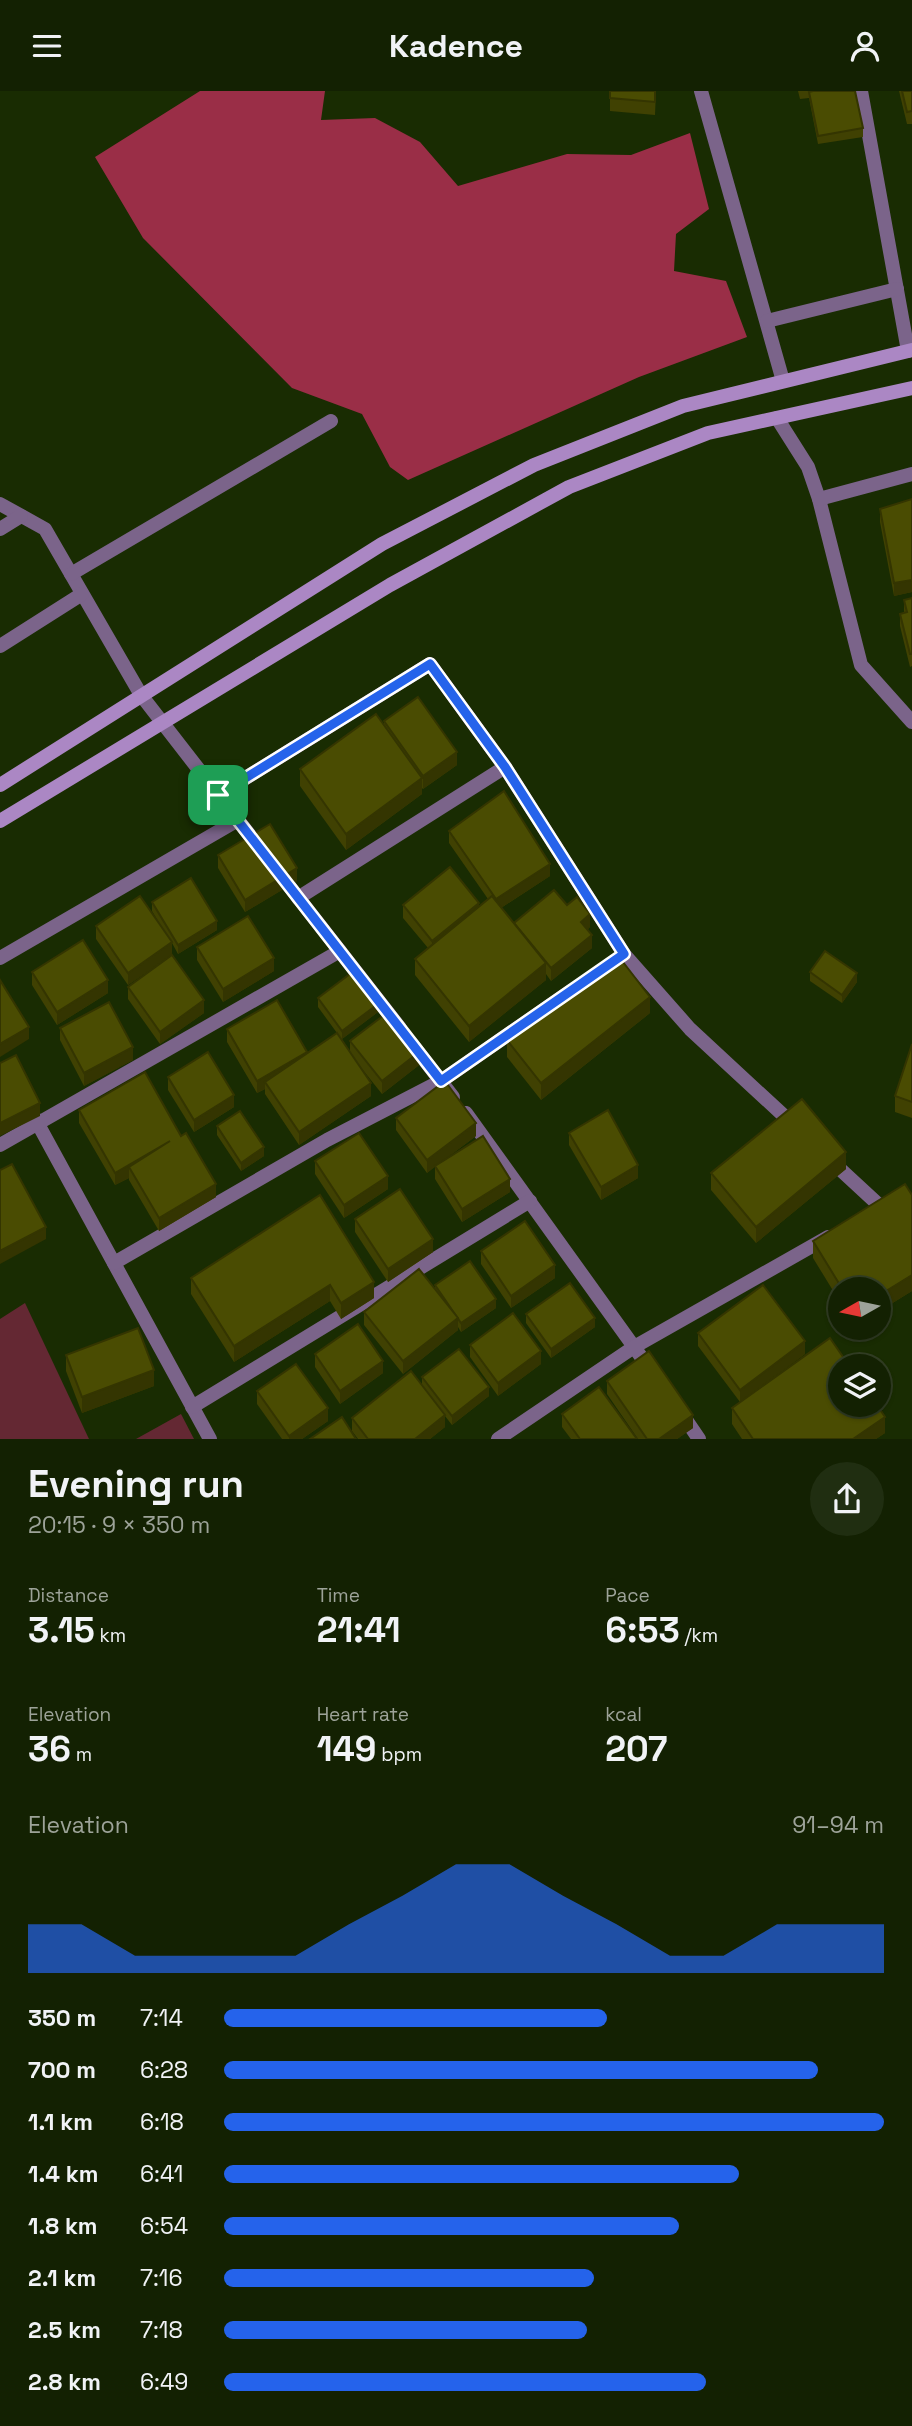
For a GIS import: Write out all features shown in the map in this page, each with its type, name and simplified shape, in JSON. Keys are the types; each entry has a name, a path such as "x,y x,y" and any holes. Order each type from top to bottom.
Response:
{"main road":[{"path":"0,785 382,544 534,465 683,406 910,351"},
{"path":"0,821 390,585 569,487 708,433 912,388"}],"street":[{"path":"701,91 783,381"},
{"path":"861,91 910,351"},
{"path":"767,321 897,289"},
{"path":"777,418 808,467 819,499 860,665 912,722"},
{"path":"71,574 331,421"},
{"path":"819,499 912,474"},
{"path":"0,504 45,529 141,695 441,1081 699,1439"},
{"path":"0,529 22,516"},
{"path":"0,646 82,594"},
{"path":"218,795 430,664 505,767 618,958 816,1147 875,1211 901,1204"},
{"path":"298,898 505,767"},
{"path":"0,958 238,820"},
{"path":"0,1145 37,1121 340,951"},
{"path":"114,1263 327,1140 441,1081 578,986"},
{"path":"18,1087 210,1439"},
{"path":"192,1407 530,1201"},
{"path":"498,1439 634,1347 846,1227"}],"shaded area":[{"path":"200,91 325,91 321,120 375,118 420,142 458,186 567,154 631,155 690,133 709,209 676,234 674,271 726,281 747,337 639,377 408,480 390,467 362,414 292,388 143,238 95,157"},
{"path":"25,1303 89,1439 0,1439 0,1319"},
{"path":"181,1414 194,1439 136,1439"}],"building":[{"path":"610,91 655,91 655,102 610,98"},
{"path":"855,91 863,128 818,136 809,92"},
{"path":"902,91 912,91 912,111 907,112"},
{"path":"912,499 912,580 894,583 880,509"},
{"path":"912,598 910,654 900,614 907,612 904,600"},
{"path":"418,697 457,752 423,776 384,721"},
{"path":"376,714 422,778 346,834 300,769"},
{"path":"504,791 550,864 496,899 449,831"},
{"path":"270,824 297,868 245,900 218,855"},
{"path":"450,867 479,903 432,941 403,905"},
{"path":"191,878 217,921 178,945 152,902"},
{"path":"554,890 567,905 577,897 590,914 581,922 592,935 551,968 514,923"},
{"path":"140,896 172,942 128,973 96,926"},
{"path":"492,896 546,963 469,1026 415,959"},
{"path":"248,916 274,958 223,989 197,947"},
{"path":"83,940 108,980 57,1012 32,972"},
{"path":"825,951 857,973 842,995 810,972"},
{"path":"616,953 650,997 541,1083 507,1040"},
{"path":"172,955 204,1000 160,1032 128,987"},
{"path":"354,971 378,1004 342,1031 318,998"},
{"path":"0,980 29,1027 0,1044"},
{"path":"277,1000 307,1052 257,1081 227,1029"},
{"path":"109,1002 133,1047 84,1073 60,1028"},
{"path":"392,1009 423,1049 382,1081 350,1041"},
{"path":"337,1033 371,1083 299,1132 265,1082"},
{"path":"912,1044 912,1102 895,1096"},
{"path":"208,1052 234,1095 194,1120 168,1077"},
{"path":"16,1055 40,1103 0,1123 0,1063"},
{"path":"145,1072 181,1136 186,1133 216,1184 159,1218 129,1167 170,1141 115,1173 79,1110"},
{"path":"445,1081 476,1123 427,1160 396,1118"},
{"path":"802,1099 846,1152 756,1227 711,1173"},
{"path":"608,1110 638,1165 601,1187 569,1133"},
{"path":"240,1111 264,1147 241,1163 217,1126"},
{"path":"359,1133 388,1176 344,1205 315,1161"},
{"path":"483,1136 510,1179 462,1209 435,1166"},
{"path":"12,1164 46,1227 0,1251 0,1170"},
{"path":"905,1184 912,1195 912,1275 891,1288 891,1277 835,1277 813,1241"},
{"path":"400,1189 433,1239 388,1269 355,1219"},
{"path":"320,1195 374,1282 341,1303 330,1285 234,1346 191,1278"},
{"path":"525,1221 555,1265 511,1296 481,1251"},
{"path":"470,1261 496,1299 461,1323 435,1285"},
{"path":"419,1269 458,1318 403,1361 364,1312"},
{"path":"570,1283 595,1318 551,1349 526,1314"},
{"path":"763,1285 805,1341 740,1390 698,1333"},
{"path":"513,1313 541,1351 498,1383 470,1345"},
{"path":"358,1324 383,1361 340,1391 315,1354"},
{"path":"138,1328 154,1370 82,1397 66,1355"},
{"path":"828,1339 841,1354 828,1354 828,1417 885,1417 853,1439 753,1439 732,1408"},
{"path":"459,1349 489,1387 452,1416 422,1377"},
{"path":"649,1351 693,1415 659,1439 647,1439 607,1381"},
{"path":"296,1364 328,1408 289,1436 257,1391"},
{"path":"411,1371 445,1415 415,1439 368,1439 352,1418"},
{"path":"599,1387 637,1439 580,1439 562,1414"},
{"path":"342,1417 356,1439 310,1439"}],"route":[{"path":"430,664 505,767 624,954 441,1081 218,795 430,664"}]}
